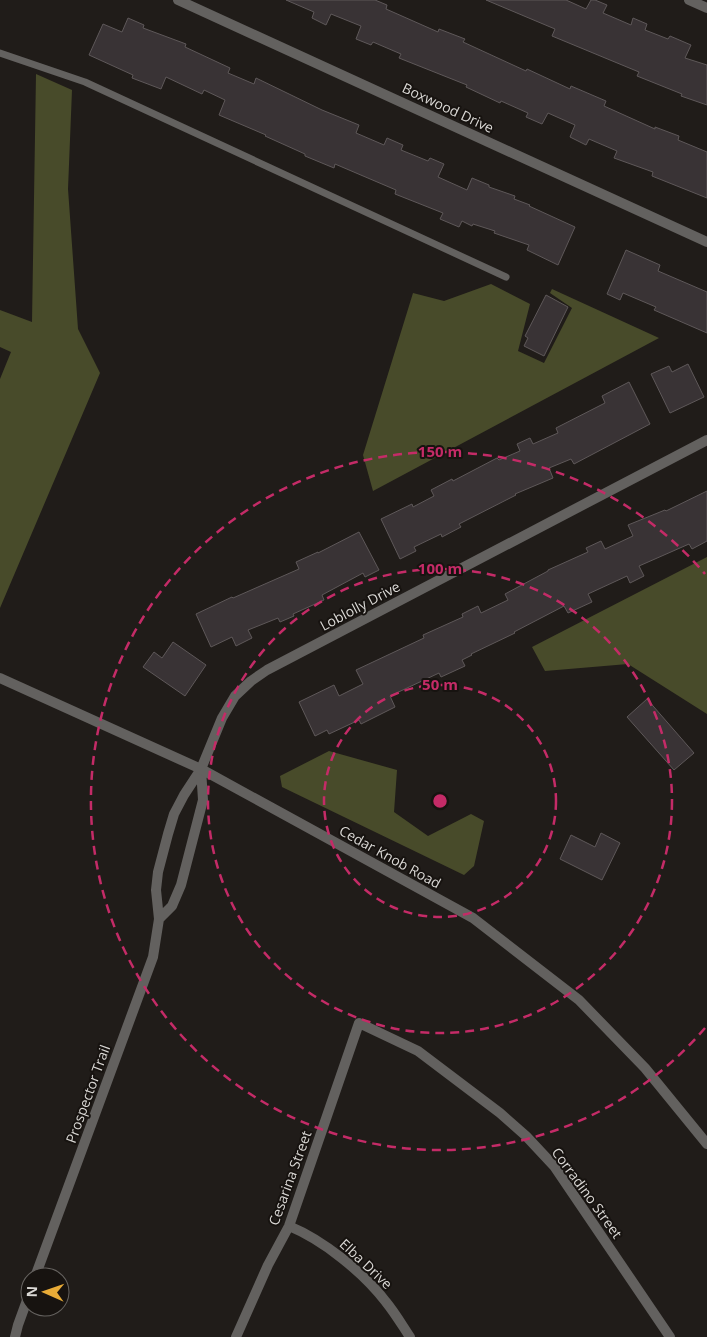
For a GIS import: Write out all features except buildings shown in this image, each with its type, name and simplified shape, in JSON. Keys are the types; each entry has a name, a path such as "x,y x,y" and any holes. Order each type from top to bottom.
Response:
{"street":[{"name":"Boxwood Drive","path":"178,0 707,242"},
{"path":"689,0 707,8"},
{"name":"Loblolly Drive","path":"201,769 222,718 235,696 251,681 267,670 707,440"},
{"name":"Cedar Knob Road","path":"0,678 201,769 473,918 579,1000 645,1068 707,1144"},
{"path":"159,919 172,906 181,885 203,800 201,769"},
{"name":"Prospector Trail","path":"39,1267 153,957 159,919 156,890 158,872 174,814 201,769"},
{"name":"Cesarina Street","path":"236,1337 268,1265 289,1226 359,1023"},
{"name":"Corradino Street","path":"359,1023 418,1052 500,1113 526,1136 554,1166 670,1337"},
{"name":"Elba Drive","path":"289,1226 329,1248 360,1274 386,1301 410,1337"},
{"path":"15,1337 21,1317"}],"lane":[{"path":"0,53 84,82 506,277"}],"green space":[{"path":"36,74 72,90 68,189 78,329 100,373 0,608 0,379 11,352 0,347 0,310 32,322"},
{"path":"491,284 530,304 518,351 544,363 572,308 550,293 552,289 659,338 373,491 363,455 413,293 444,301"},
{"path":"707,557 707,714 628,664 545,671 532,647"},
{"path":"329,751 397,770 394,812 428,836 471,814 484,821 474,866 464,875 282,787 280,776"}]}
